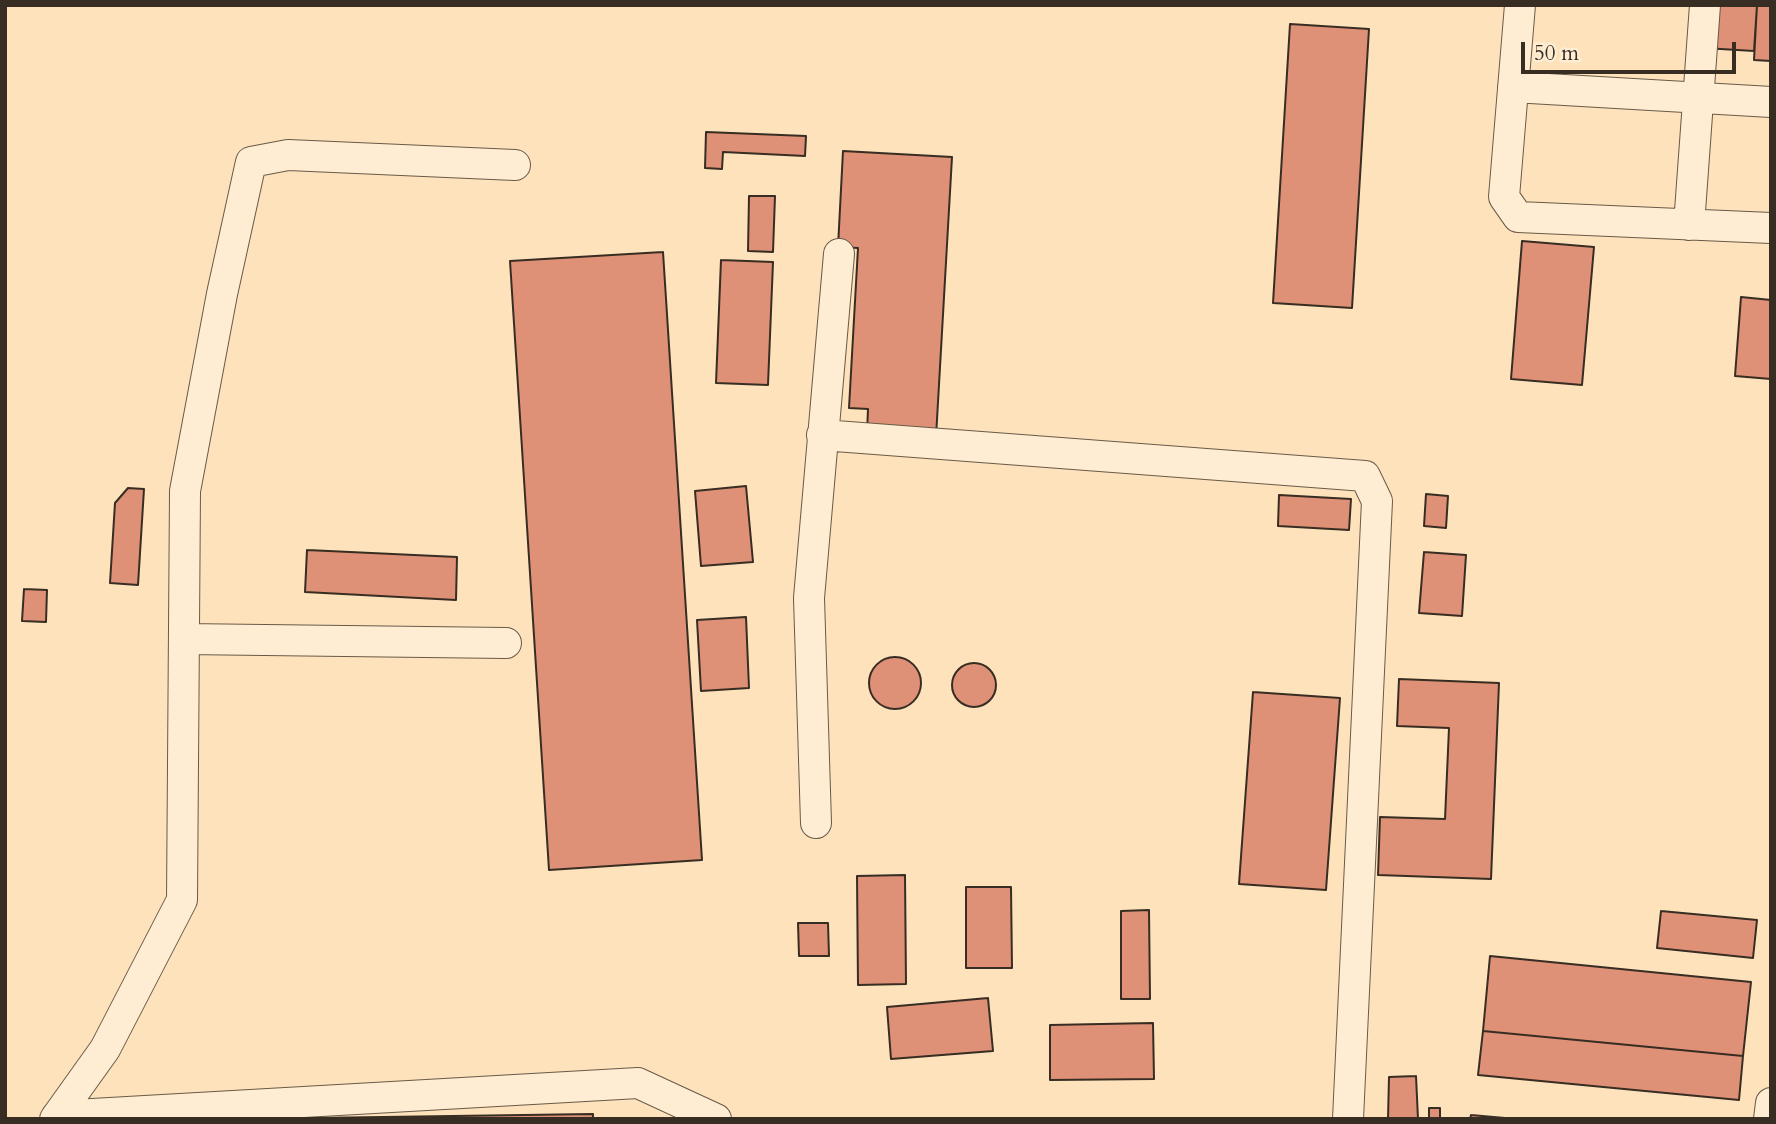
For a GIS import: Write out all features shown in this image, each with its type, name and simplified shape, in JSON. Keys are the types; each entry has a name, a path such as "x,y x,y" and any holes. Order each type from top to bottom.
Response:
{"lane":[{"path":"1520,5 1504,197 1518,217 1771,228"},
{"path":"1689,225 1705,5"},
{"path":"1513,87 1771,102"},
{"path":"56,1117 104,1049 182,900 185,491 222,295 251,162 288,155 515,165"},
{"path":"816,823 809,598 839,254"},
{"path":"822,435 1365,475 1377,501 1348,1119"},
{"path":"184,639 506,643"},
{"path":"56,1117 638,1083 716,1119"},
{"path":"1769,1119 1771,1103"}],"building":[{"path":"1707,5 1757,5 1754,51 1704,48"},
{"path":"1757,5 1771,5 1771,61 1754,60"},
{"path":"1290,24 1369,29 1352,308 1273,303"},
{"path":"706,132 806,136 805,156 723,152 722,169 705,168"},
{"path":"843,151 952,157 936,437 867,433 868,409 849,408 858,248 838,247"},
{"path":"749,196 775,196 773,252 748,251"},
{"path":"1522,241 1594,247 1582,385 1511,379"},
{"path":"663,252 702,860 549,870 510,261"},
{"path":"721,260 773,262 768,385 716,383"},
{"path":"1741,297 1771,300 1771,379 1735,376"},
{"path":"746,486 753,562 701,566 695,491"},
{"path":"128,488 144,489 138,585 110,583 115,503"},
{"path":"1426,494 1448,496 1446,528 1424,526"},
{"path":"1279,495 1351,499 1349,530 1278,526"},
{"path":"307,550 457,557 456,600 305,592"},
{"path":"1424,552 1466,555 1462,616 1419,613"},
{"path":"24,589 47,590 46,622 22,621"},
{"path":"746,617 749,688 701,691 697,620"},
{"path":"895,657 914,664 921,683 914,702 895,709 876,702 869,683 876,664"},
{"path":"974,663 990,669 996,685 990,701 974,707 958,701 952,685 958,669"},
{"path":"1399,679 1499,683 1491,879 1378,875 1380,817 1445,819 1449,728 1397,726"},
{"path":"1253,692 1340,698 1326,890 1239,884"},
{"path":"905,875 906,984 858,985 857,876"},
{"path":"966,887 1011,887 1012,968 966,968"},
{"path":"1149,910 1150,999 1121,999 1121,911"},
{"path":"1661,911 1757,920 1753,958 1657,948"},
{"path":"798,923 828,923 829,956 799,956"},
{"path":"1490,956 1751,982 1743,1056 1483,1031"},
{"path":"988,998 993,1051 891,1059 887,1007"},
{"path":"1153,1023 1154,1079 1050,1080 1050,1025"},
{"path":"1483,1031 1743,1056 1739,1100 1478,1075"},
{"path":"1416,1076 1418,1119 1388,1119 1389,1077"},
{"path":"1429,1108 1440,1108 1440,1119 1429,1119"},
{"path":"593,1114 593,1119 244,1119"},
{"path":"1471,1115 1505,1118 1505,1119 1470,1119"}]}
